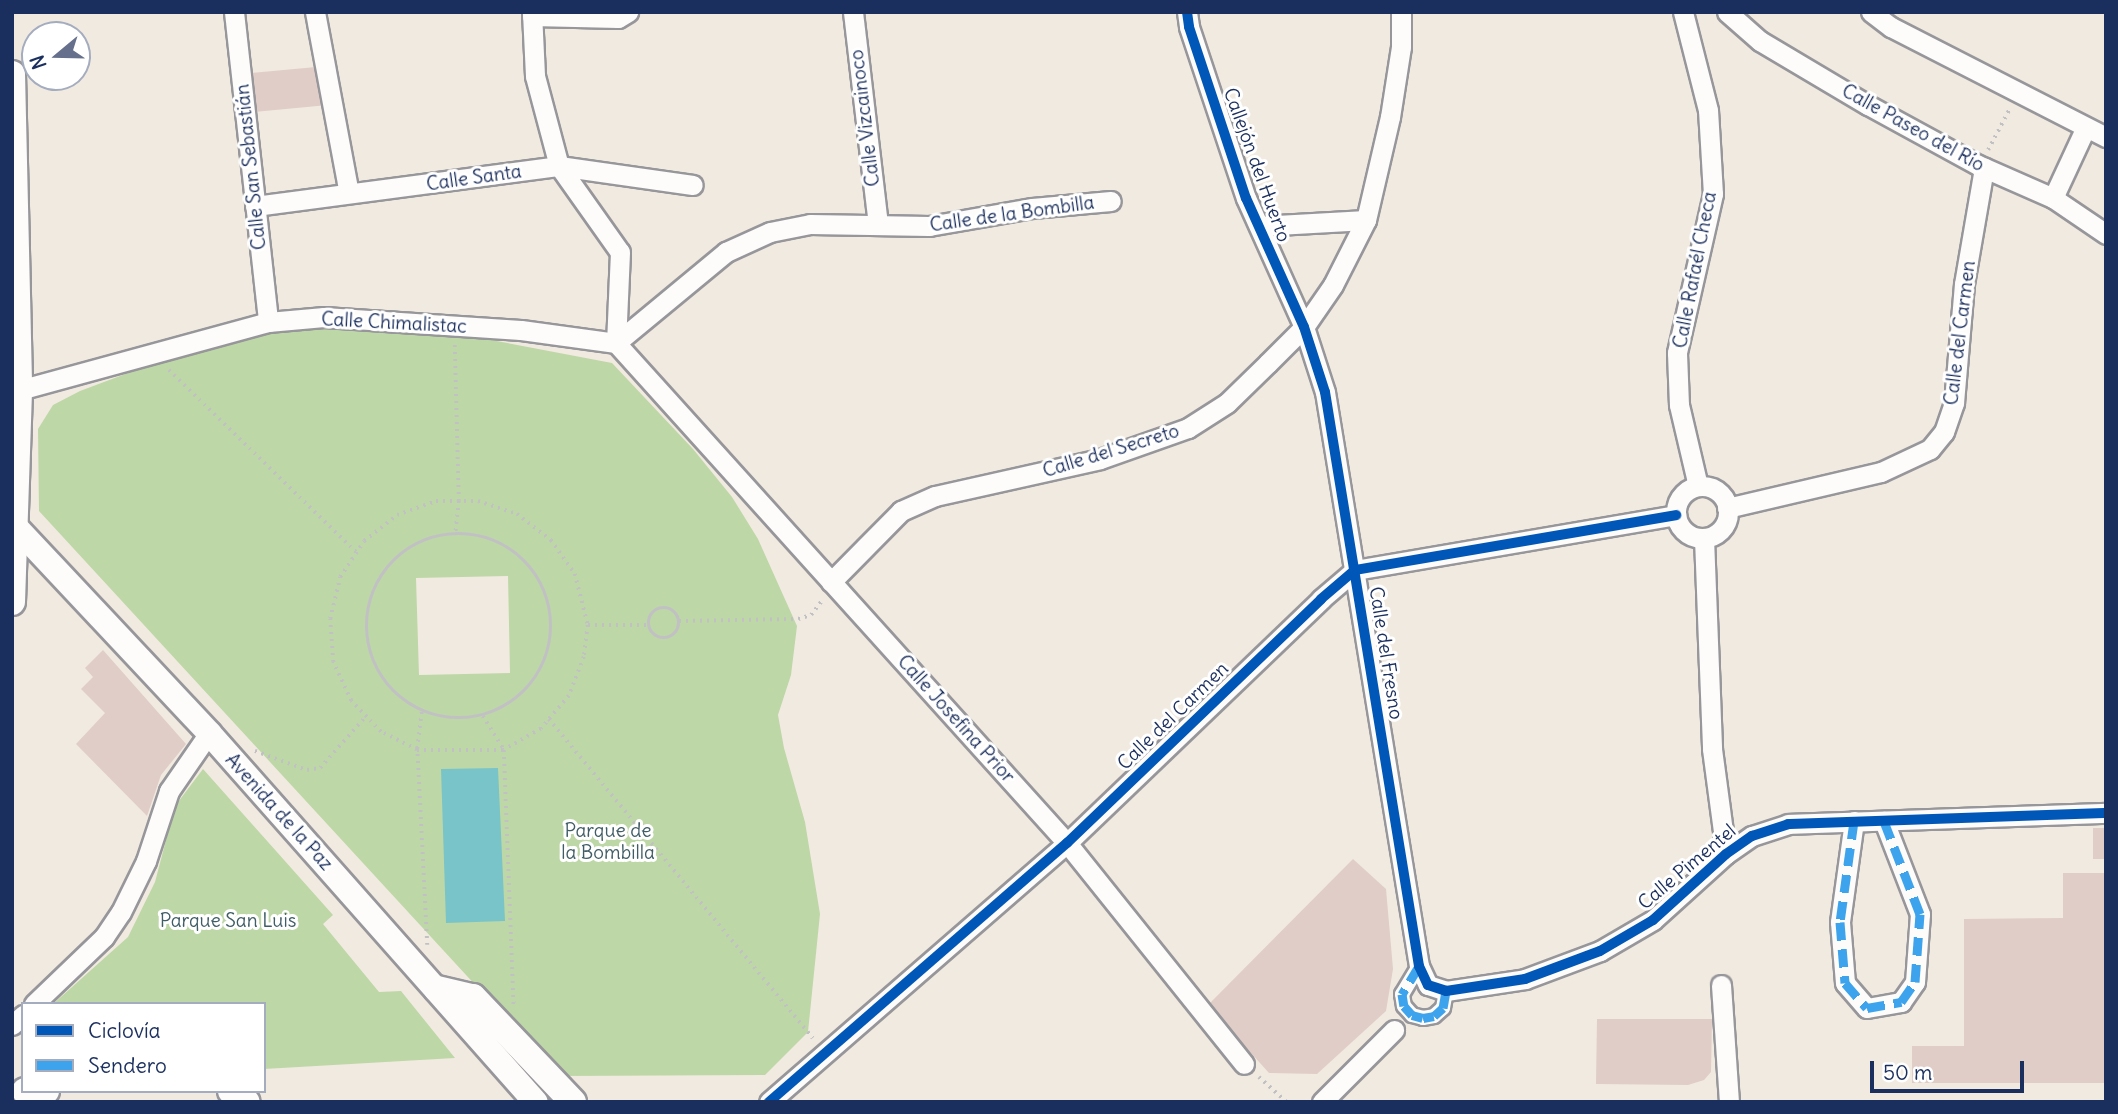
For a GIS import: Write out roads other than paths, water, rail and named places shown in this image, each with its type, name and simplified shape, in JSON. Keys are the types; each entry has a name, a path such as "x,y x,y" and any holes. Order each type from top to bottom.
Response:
{"main road":[{"path":"12,74 16,392 12,602"},
{"path":"432,984 473,997 573,1102"}],"street":[{"name":"Calle San Sebastián","path":"234,12 268,322"},
{"path":"315,12 349,193"},
{"path":"616,343 620,252 559,166 536,76 532,14 618,18 628,12"},
{"name":"Calle Vizcainoco","path":"853,12 878,224"},
{"name":"Callejón del Huerto","path":"1187,12 1206,79 1259,226 1304,327"},
{"name":"Calle del Secreto","path":"831,582 901,511 934,496 1100,459 1188,428 1227,403 1304,327 1333,285 1366,220 1390,117 1401,47 1401,12"},
{"name":"Calle Rafaél Checa","path":"1683,12 1708,110 1713,194 1677,354 1679,405 1698,486"},
{"name":"Calle Paseo del Río","path":"1727,12 1760,41 1984,168 2053,198 2106,234"},
{"path":"1871,12 1898,19 2106,136"},
{"path":"2053,198 2086,127"},
{"name":"Calle Santa","path":"255,206 559,166 693,185"},
{"name":"Calle del Carmen","path":"1727,508 1881,472 1930,449 1944,432 1954,403 1964,284 1984,168"},
{"name":"Calle de la Bombilla","path":"616,343 726,252 770,232 797,227 878,224 929,226 1032,208 1111,201"},
{"path":"1259,226 1366,220"},
{"name":"Calle Chimalistac","path":"16,392 153,351 268,322 324,317 521,330 616,343"},
{"name":"Calle del Fresno","path":"1304,327 1325,392 1419,966 1437,988"},
{"name":"Calle Josefina Prior","path":"616,343 1067,842 1244,1064"},
{"path":"1698,486 1717,491 1727,508 1722,528 1704,538 1686,533 1676,515 1681,496 1698,486"},
{"path":"1355,570 1676,515"},
{"name":"Avenida de la Paz","path":"14,525 209,733 536,1102"},
{"path":"1704,538 1712,749 1726,854"},
{"name":"Calle del Carmen","path":"769,1102 1067,842 1321,599 1355,570"},
{"path":"36,1002 104,937 121,912 146,862 169,790 209,733"},
{"name":"Calle Pimentel","path":"1437,988 1525,979 1600,951 1653,920 1726,854 1752,836 1788,824 2106,813"},
{"path":"1854,821 1840,922 1845,984 1867,1008 1901,1002 1915,982 1920,914 1884,821"},
{"path":"1419,966 1402,994 1405,1006 1412,1015 1423,1018 1434,1016 1443,1008 1437,988"},
{"path":"1721,985 1729,1102"},
{"path":"1322,1102 1394,1030"}],"water":[{"path":"498,768 505,921 446,923 441,769"}],"park label":[{"name":"Parque de la Bombilla","path":"608,842"},
{"name":"Parque San Luis","path":"228,921"}]}
